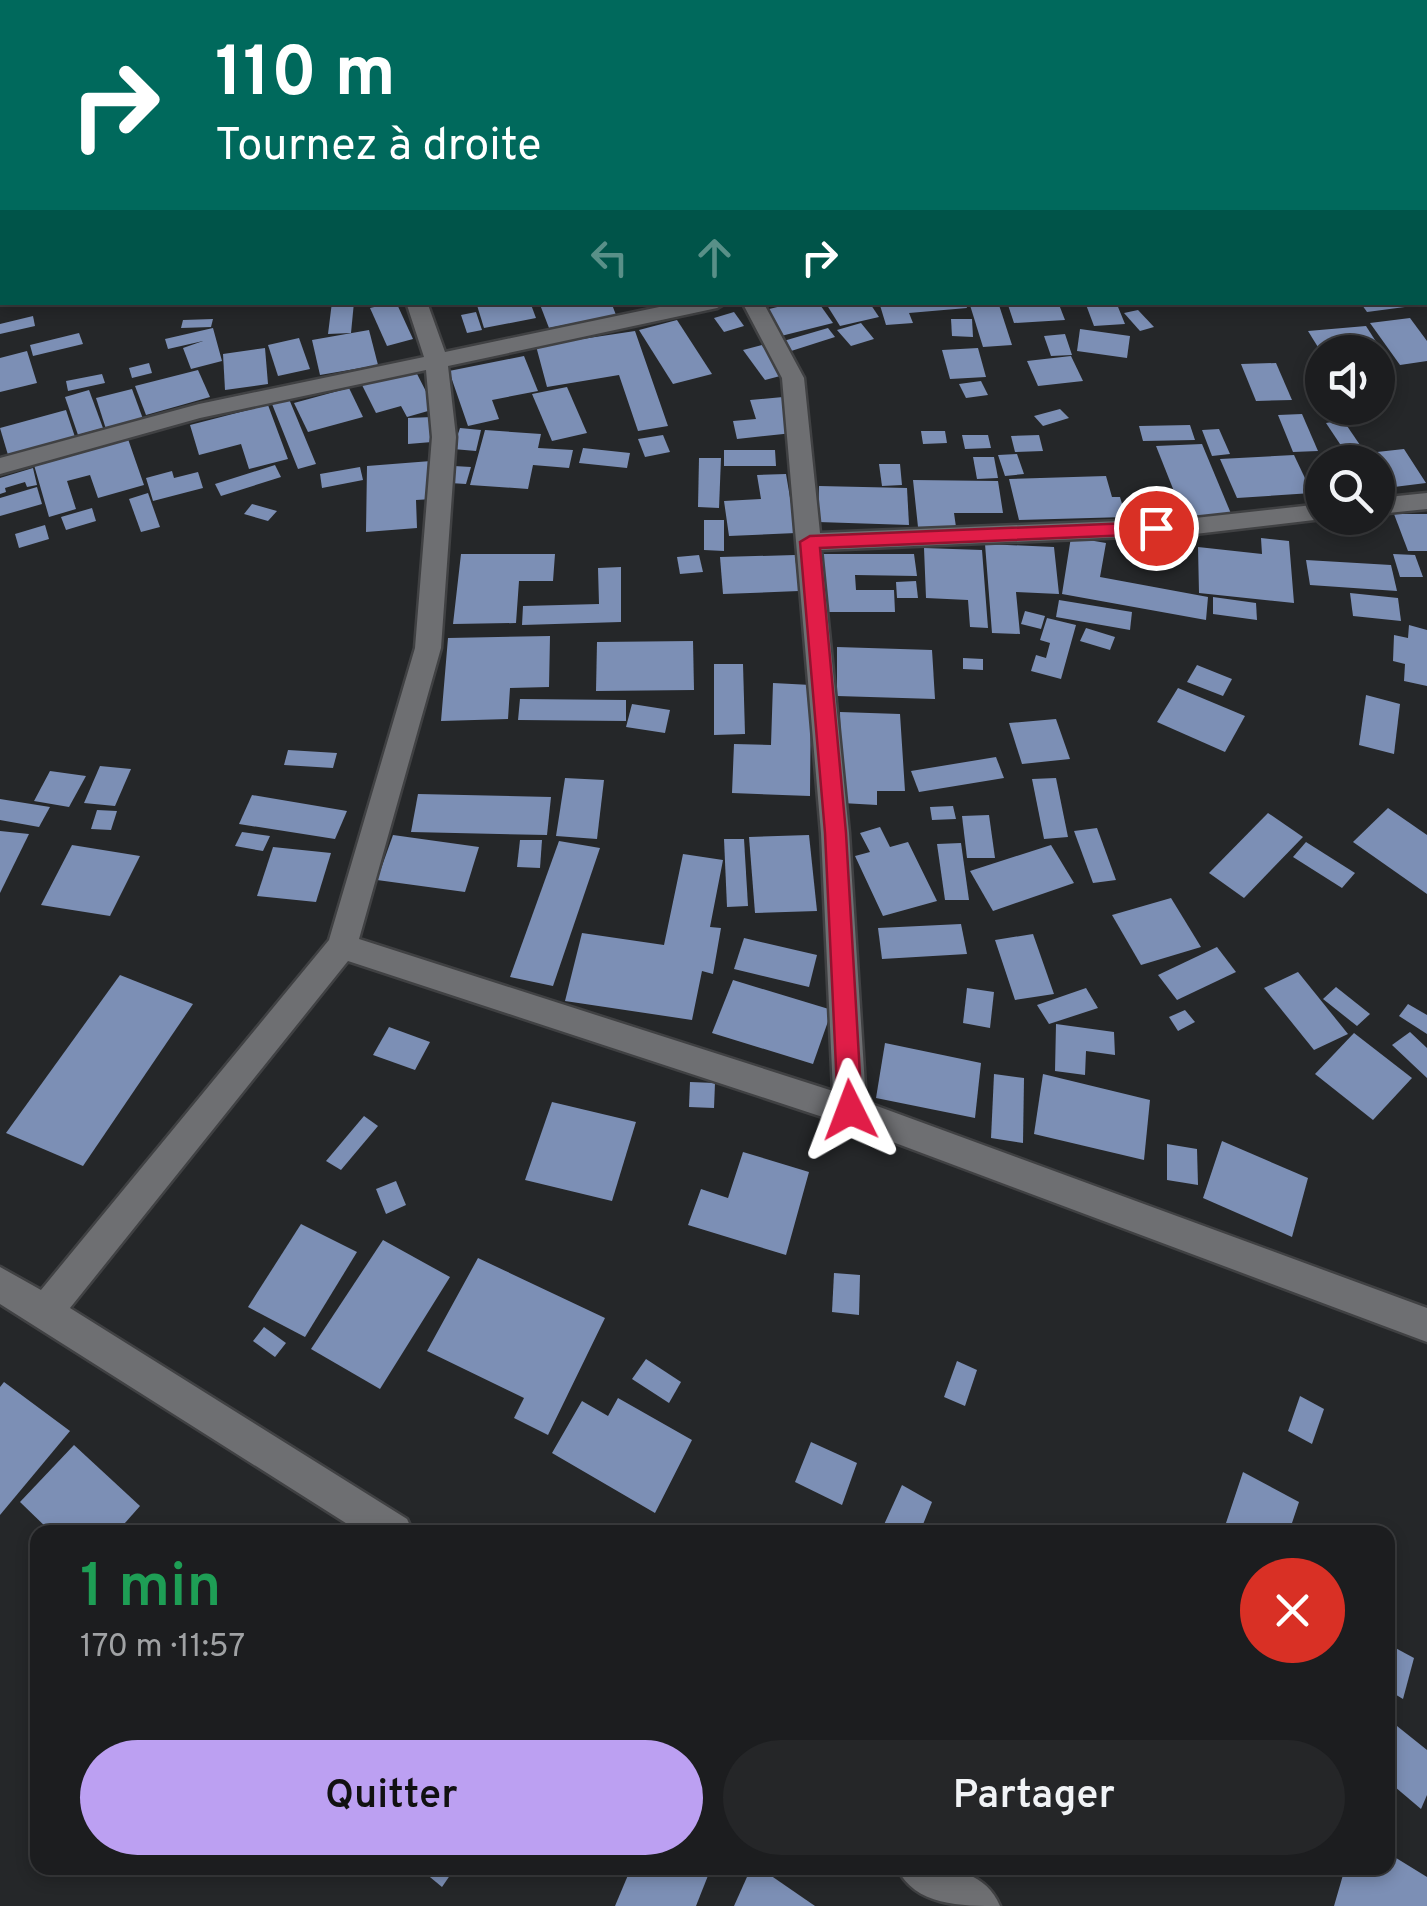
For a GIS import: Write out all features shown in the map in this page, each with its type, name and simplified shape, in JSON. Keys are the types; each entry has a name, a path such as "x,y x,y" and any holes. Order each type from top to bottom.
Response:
{"street":[{"path":"46,1311 342,946 428,648 444,437 436,358 417,305"},
{"path":"0,466 199,411 702,305"},
{"path":"754,305 793,378 836,833 850,1110"},
{"path":"1395,504 1427,501"},
{"path":"810,542 1195,526 1305,514"},
{"path":"342,946 850,1110 1427,1324"},
{"path":"0,1284 383,1525"},
{"path":"929,1875 978,1906"}],"building":[{"path":"332,305 354,305 351,333 328,334"},
{"path":"397,305 413,339 387,346 370,308"},
{"path":"477,305 531,305 536,318 484,328"},
{"path":"540,305 612,305 616,315 549,328"},
{"path":"786,305 820,305 833,323 777,337 761,311"},
{"path":"827,305 871,305 879,317 840,326"},
{"path":"880,305 967,308 909,313 913,323 886,325"},
{"path":"970,305 999,305 1012,345 983,347"},
{"path":"1008,305 1059,305 1065,320 1014,323"},
{"path":"1086,305 1117,305 1125,324 1094,326"},
{"path":"1362,305 1420,305 1367,312"},
{"path":"1138,310 1154,327 1140,331 1124,313"},
{"path":"476,312 482,330 467,333 461,315"},
{"path":"734,312 744,326 724,332 714,318"},
{"path":"33,316 35,326 0,334 0,324"},
{"path":"1410,318 1427,341 1427,361 1400,365 1395,358 1395,335 1379,335 1370,323"},
{"path":"213,319 211,327 181,328 183,320"},
{"path":"951,319 972,319 973,337 952,336"},
{"path":"677,320 712,374 673,384 639,330"},
{"path":"861,323 874,339 851,346 837,330"},
{"path":"1366,326 1372,335 1310,335 1308,331"},
{"path":"213,328 222,361 191,369 183,348 203,341 168,349 165,339"},
{"path":"828,328 835,337 788,352 780,342"},
{"path":"1080,329 1130,336 1127,358 1077,351"},
{"path":"369,330 378,365 320,375 312,340"},
{"path":"635,331 668,426 638,431 619,375 547,387 536,346"},
{"path":"79,333 83,344 33,356 30,345"},
{"path":"1065,334 1072,355 1051,356 1044,336"},
{"path":"299,338 310,369 278,376 268,345"},
{"path":"762,345 784,375 765,380 743,350"},
{"path":"265,348 268,384 225,390 223,354"},
{"path":"978,348 986,377 950,379 942,350"},
{"path":"27,351 37,383 0,392 0,358"},
{"path":"524,356 538,391 492,400 499,419 468,426 449,371"},
{"path":"1071,356 1083,381 1038,386 1027,361"},
{"path":"149,363 152,373 132,378 129,368"},
{"path":"1276,363 1292,400 1256,401 1241,364"},
{"path":"198,370 210,397 146,415 135,386"},
{"path":"415,370 435,409 407,417 401,406 376,413 362,385"},
{"path":"102,374 105,383 68,391 66,381"},
{"path":"981,381 988,395 966,398 959,384"},
{"path":"567,387 587,433 552,441 532,394"},
{"path":"349,388 363,417 308,432 294,403"},
{"path":"132,389 143,419 106,429 96,398"},
{"path":"89,390 103,428 78,435 65,397"},
{"path":"783,397 793,433 737,439 733,421 756,419 750,400"},
{"path":"289,399 316,464 298,469 272,404"},
{"path":"268,405 288,459 249,469 241,444 199,455 190,425"},
{"path":"1060,409 1069,418 1043,426 1034,416"},
{"path":"66,410 75,437 8,455 0,428"},
{"path":"1302,414 1315,445 1305,445 1305,452 1293,452 1278,415"},
{"path":"432,417 432,442 408,444 408,418"},
{"path":"1190,425 1195,440 1143,441 1139,426"},
{"path":"1327,425 1346,425 1360,445 1341,445"},
{"path":"460,428 481,430 476,451 453,449"},
{"path":"1219,429 1230,454 1212,456 1202,430"},
{"path":"485,430 541,434 538,448 573,450 569,468 533,465 528,489 470,485"},
{"path":"921,431 945,431 947,443 923,444"},
{"path":"663,435 670,452 645,457 638,439"},
{"path":"962,435 988,435 991,448 965,449"},
{"path":"1039,435 1043,451 1015,452 1011,436"},
{"path":"128,439 144,485 98,498 90,475 67,481 76,509 49,517 34,465"},
{"path":"1202,444 1232,516 1185,519 1156,446"},
{"path":"583,448 630,453 627,468 579,463"},
{"path":"1404,449 1426,483 1395,487 1395,450"},
{"path":"724,450 775,450 776,466 724,466"},
{"path":"1017,454 1024,474 1005,476 998,455"},
{"path":"1294,455 1305,478 1305,493 1237,498 1220,459"},
{"path":"973,457 994,457 998,478 977,479"},
{"path":"699,458 721,458 719,508 698,507"},
{"path":"431,461 432,499 416,500 417,528 366,532 367,466"},
{"path":"879,464 900,464 902,485 882,486"},
{"path":"275,465 281,477 221,496 215,484"},
{"path":"454,466 471,467 466,484 450,483"},
{"path":"360,467 363,480 322,488 320,474"},
{"path":"33,468 37,485 27,487 25,482 5,488 6,492 0,494 0,478"},
{"path":"172,471 174,478 198,472 203,488 153,501 146,478"},
{"path":"786,474 796,533 729,536 724,501 761,499 757,475"},
{"path":"1106,476 1112,497 1120,497 1126,517 1019,520 1009,479"},
{"path":"913,480 998,481 1003,513 954,513 956,527 918,527"},
{"path":"819,486 907,488 909,525 818,522"},
{"path":"37,487 42,504 0,516 0,498"},
{"path":"148,493 160,527 141,532 129,499"},
{"path":"252,504 277,511 268,521 244,514"},
{"path":"92,508 96,521 66,530 61,517"},
{"path":"1395,514 1427,514 1427,551 1408,551"},
{"path":"704,520 724,520 724,551 704,550"},
{"path":"45,525 49,539 19,548 15,534"},
{"path":"1071,537 1106,543 1100,577 1208,597 1206,620 1062,594"},
{"path":"1261,538 1289,541 1294,603 1199,593 1198,547 1262,554"},
{"path":"985,544 1054,547 1059,594 1016,592 1020,634 992,633"},
{"path":"924,548 982,550 988,628 970,627 968,600 926,598"},
{"path":"461,554 555,554 553,581 519,581 516,623 453,624"},
{"path":"819,554 914,554 917,576 855,575 856,590 894,590 895,612 823,612"},
{"path":"1393,554 1415,555 1423,577 1400,577"},
{"path":"699,555 703,572 680,574 677,557"},
{"path":"795,555 799,591 723,594 720,557"},
{"path":"1306,560 1391,565 1397,591 1310,585"},
{"path":"621,567 621,622 522,625 523,606 599,604 598,568"},
{"path":"916,581 918,598 897,598 896,582"},
{"path":"1350,593 1398,598 1401,621 1353,616"},
{"path":"1213,597 1256,603 1257,620 1213,614"},
{"path":"1059,600 1132,612 1130,630 1056,617"},
{"path":"1025,611 1045,616 1041,629 1021,624"},
{"path":"1047,618 1076,625 1061,679 1031,671 1036,655 1046,658 1050,643 1040,640"},
{"path":"1409,625 1427,630 1427,686 1404,681 1405,664 1393,661 1394,635 1408,638"},
{"path":"1086,628 1115,637 1110,650 1080,641"},
{"path":"550,636 549,687 510,688 508,719 441,721 448,638"},
{"path":"693,641 694,690 596,691 597,642"},
{"path":"837,647 932,650 935,699 837,696"},
{"path":"963,658 983,659 983,670 963,669"},
{"path":"714,664 743,664 745,734 714,735"},
{"path":"1197,665 1232,679 1223,696 1187,682"},
{"path":"773,683 811,685 810,796 732,793 734,744 771,745"},
{"path":"1178,688 1245,716 1225,752 1157,722"},
{"path":"1366,695 1400,704 1394,754 1359,745"},
{"path":"520,699 626,700 626,721 518,720"},
{"path":"632,704 670,710 665,733 626,727"},
{"path":"840,712 900,714 905,791 877,791 877,805 842,803"},
{"path":"1056,719 1070,759 1022,764 1009,723"},
{"path":"288,750 337,753 333,768 284,765"},
{"path":"996,757 1004,778 919,792 911,771"},
{"path":"100,766 131,769 115,806 84,803"},
{"path":"50,771 86,776 69,807 34,801"},
{"path":"565,778 604,780 597,839 556,836"},
{"path":"1056,778 1068,837 1044,839 1032,779"},
{"path":"418,794 551,797 547,835 411,832"},
{"path":"252,795 347,811 335,839 239,824"},
{"path":"0,799 50,807 39,827 0,820"},
{"path":"953,806 956,819 932,820 930,807"},
{"path":"1388,808 1427,835 1427,894 1353,842"},
{"path":"97,810 117,811 111,830 91,829"},
{"path":"1268,813 1303,837 1244,898 1209,873"},
{"path":"989,815 995,858 967,858 962,816"},
{"path":"880,827 890,847 908,842 937,901 883,916 855,856 870,852 860,833"},
{"path":"1097,828 1116,880 1093,883 1074,831"},
{"path":"0,831 29,834 0,893"},
{"path":"242,832 270,836 263,851 235,846"},
{"path":"393,835 479,847 465,892 377,880"},
{"path":"809,835 817,911 755,913 749,837"},
{"path":"724,839 744,839 748,906 727,907"},
{"path":"520,840 542,840 540,868 517,867"},
{"path":"559,841 600,848 553,986 510,977"},
{"path":"1306,842 1355,873 1342,888 1293,857"},
{"path":"961,843 969,900 945,900 937,844"},
{"path":"72,845 140,856 110,916 41,905"},
{"path":"1051,845 1074,883 993,911 970,871"},
{"path":"273,847 331,853 316,902 257,896"},
{"path":"683,854 723,860 710,927 721,928 713,974 702,971 692,1020 565,1001 582,933 664,945"},
{"path":"1171,898 1201,947 1141,965 1112,915"},
{"path":"961,924 967,954 882,959 878,928"},
{"path":"1033,934 1054,994 1015,1000 995,940"},
{"path":"744,938 817,955 809,987 734,969"},
{"path":"1217,947 1236,972 1177,1000 1158,975"},
{"path":"1298,972 1348,1034 1314,1050 1264,988"},
{"path":"120,975 193,1004 83,1166 6,1133"},
{"path":"733,980 832,1010 813,1064 712,1033"},
{"path":"1336,987 1370,1014 1357,1026 1323,999"},
{"path":"967,988 994,992 990,1028 963,1023"},
{"path":"1086,988 1098,1008 1049,1024 1037,1005"},
{"path":"1408,1004 1427,1015 1427,1034 1399,1016"},
{"path":"1185,1010 1195,1022 1178,1031 1169,1017"},
{"path":"1056,1024 1114,1032 1115,1055 1086,1051 1085,1075 1055,1071"},
{"path":"389,1027 430,1042 415,1070 373,1055"},
{"path":"1410,1032 1427,1048 1427,1078 1392,1045"},
{"path":"1354,1033 1412,1078 1373,1120 1315,1074"},
{"path":"885,1043 981,1063 975,1118 876,1098"},
{"path":"994,1074 1024,1078 1023,1143 991,1138"},
{"path":"1043,1074 1150,1100 1144,1160 1034,1134"},
{"path":"690,1082 715,1083 714,1108 689,1107"},
{"path":"552,1102 636,1122 612,1201 525,1180"},
{"path":"364,1116 378,1126 341,1170 326,1161"},
{"path":"1222,1141 1308,1178 1292,1237 1203,1198"},
{"path":"1167,1144 1197,1149 1198,1185 1167,1180"},
{"path":"743,1152 809,1172 786,1255 688,1225 701,1189 728,1198"},
{"path":"396,1181 406,1205 386,1214 376,1189"},
{"path":"301,1224 357,1252 305,1337 248,1307"},
{"path":"383,1240 450,1277 380,1389 311,1349"},
{"path":"478,1258 605,1318 548,1435 514,1418 524,1398 427,1351"},
{"path":"834,1273 860,1275 859,1315 832,1312"},
{"path":"264,1327 286,1343 275,1357 253,1341"},
{"path":"646,1359 681,1382 669,1403 632,1379"},
{"path":"957,1361 977,1370 965,1406 944,1397"},
{"path":"4,1382 70,1431 0,1515 0,1387"},
{"path":"1300,1396 1324,1409 1312,1444 1288,1431"},
{"path":"618,1398 692,1440 655,1513 552,1453 582,1401 608,1416"},
{"path":"811,1442 857,1463 842,1505 795,1482"},
{"path":"74,1445 140,1506 123,1525 44,1525 20,1502"},
{"path":"1243,1472 1299,1502 1291,1525 1225,1525"},
{"path":"902,1485 932,1502 923,1525 884,1525"},
{"path":"1395,1648 1414,1658 1403,1699 1395,1694"},
{"path":"1397,1726 1427,1750 1427,1795 1421,1809 1395,1787"},
{"path":"1395,1857 1427,1877 1427,1906 1334,1906 1343,1875 1395,1875"},
{"path":"427,1875 450,1875 442,1887"},
{"path":"628,1875 708,1875 696,1906 615,1906"},
{"path":"748,1875 770,1875 815,1906 734,1906"}],"route":[{"path":"850,1110 836,833 810,542 1156,528"}]}
